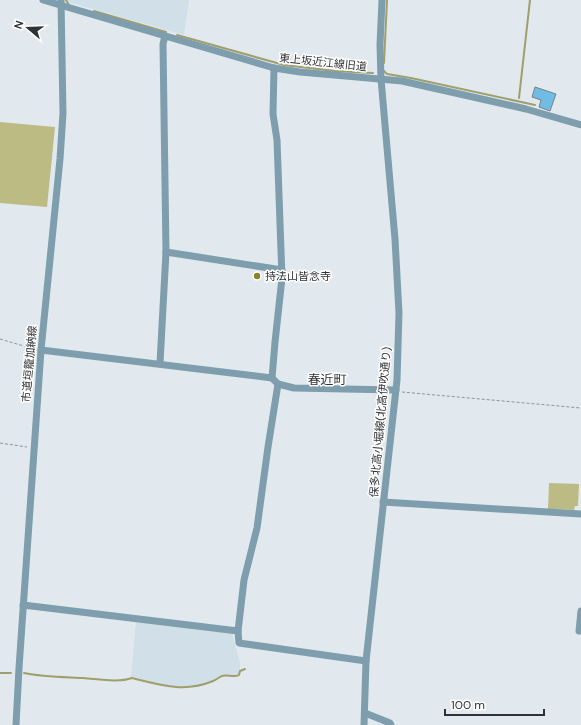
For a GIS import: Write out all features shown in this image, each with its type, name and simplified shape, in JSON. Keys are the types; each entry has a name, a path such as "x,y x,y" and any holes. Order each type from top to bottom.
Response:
{"street":[{"name":"東上坂近江線旧道","path":"43,0 61,3 165,36 274,68 300,72 402,81 526,109 581,126"},
{"name":"保多北高小堀線(北高伊吹通り)","path":"364,725 366,661 396,390 399,313 398,282 381,79 380,45 382,0"},
{"name":"市道垣籠加納線","path":"16,725 41,350 60,159 63,113 61,3"},
{"path":"160,364 166,252 163,44 165,36"},
{"path":"272,378 282,278 277,140 273,114 274,68"},
{"path":"166,252 282,270"},
{"path":"41,350 272,378 278,384 294,388 396,390"},
{"path":"278,384 258,522 244,580 238,631 239,643 366,661"},
{"path":"383,502 581,514"},
{"path":"23,605 238,631"},
{"path":"581,611 579,631 581,631"},
{"path":"365,713 390,723 391,725"}],"path":[{"path":"0,339 41,350"},
{"path":"396,390 403,392 581,408"},
{"path":"0,443 34,448"}],"shaded area":[{"path":"67,0 189,0 184,35 68,2"},
{"path":"0,122 55,127 47,207 0,203"},
{"path":"549,483 579,484 578,506 575,506 574,510 548,509"},
{"path":"136,621 232,633 240,663 240,674 221,675 212,681 190,686 171,687 131,677"}],"building":[{"path":"535,87 556,94 550,111 539,107 541,100 532,97"}],"waterway":[{"path":"66,0 69,5"},
{"path":"384,63 387,0"},
{"path":"519,98 530,0"},
{"path":"94,11 166,32"},
{"path":"177,35 284,65 335,71 373,73"},
{"path":"384,71 387,74 535,105"},
{"path":"24,673 108,680 132,678 172,687 192,687 214,681 221,676 237,676 239,675 240,671 245,669"},
{"path":"0,673 11,673"}],"place":[{"name":"持法山皆念寺","path":"257,276"}],"district":[{"name":"春近町","path":"327,379"}]}
